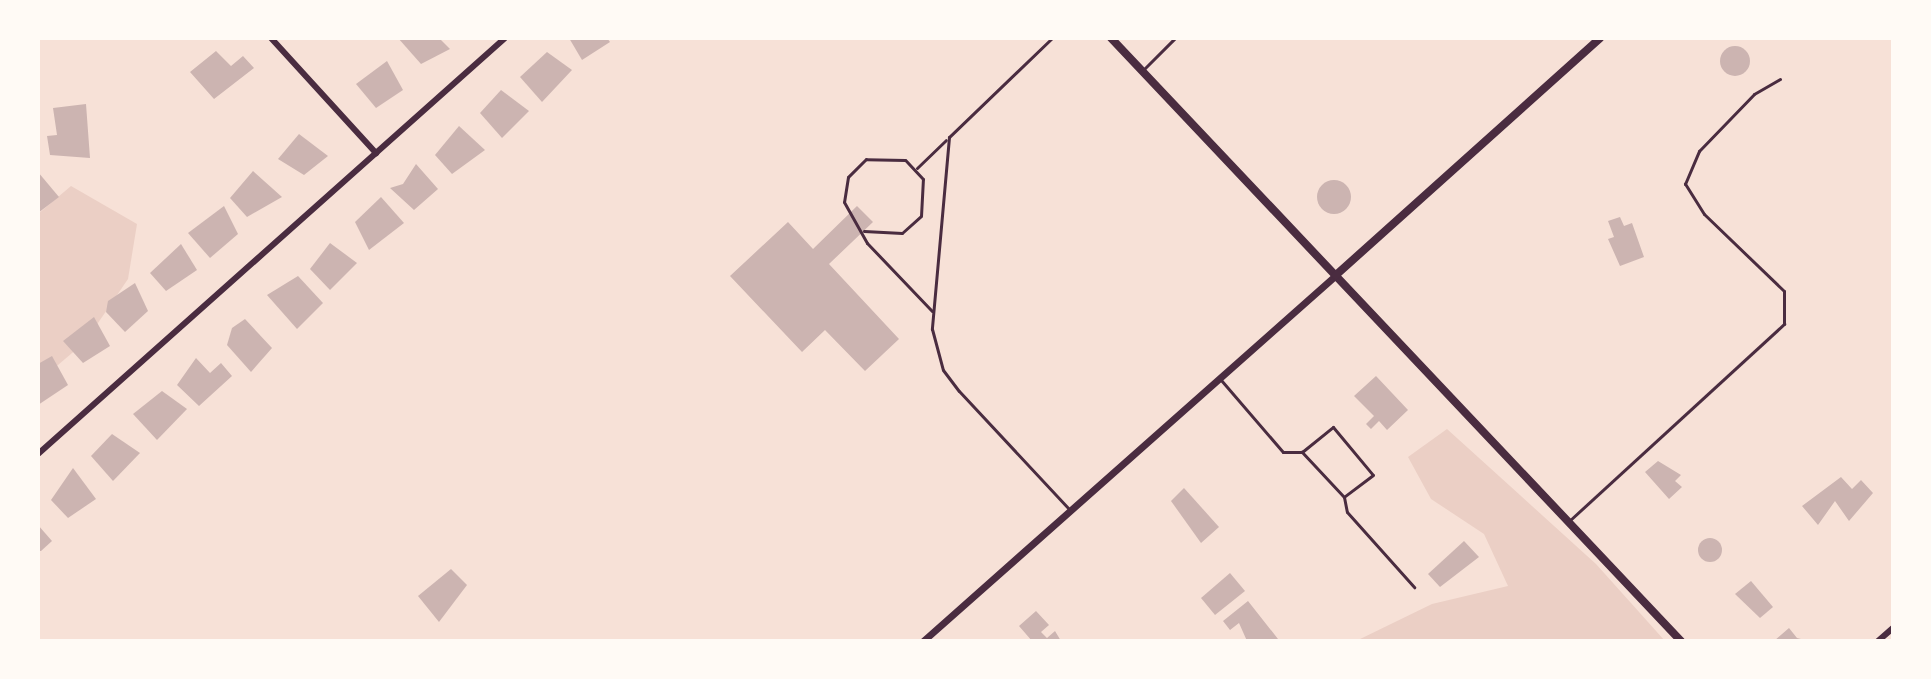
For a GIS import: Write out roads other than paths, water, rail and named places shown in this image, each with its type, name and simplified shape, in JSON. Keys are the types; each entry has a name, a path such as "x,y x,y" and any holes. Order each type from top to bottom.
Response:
{"main road":[{"path":"1111,38 1681,641"},
{"path":"1336,275 1600,38"}],"street":[{"path":"271,38 376,153"},
{"path":"38,454 505,38"},
{"path":"923,641 1336,275"},
{"path":"1878,641 1893,628"}],"lane":[{"path":"916,168 1052,38"},
{"path":"1142,70 1175,38"},
{"path":"1569,521 1784,324 1784,291 1704,214 1685,184 1699,151 1754,94 1780,79"},
{"path":"949,137 933,312 943,370 1070,510"},
{"path":"864,231 889,237 913,226 925,204 916,168 892,155 856,167 844,202 864,231 933,312"},
{"path":"1221,380 1283,452 1302,452 1333,427 1374,471 1344,497"},
{"path":"1302,452 1344,497 1347,512 1414,587"}]}
